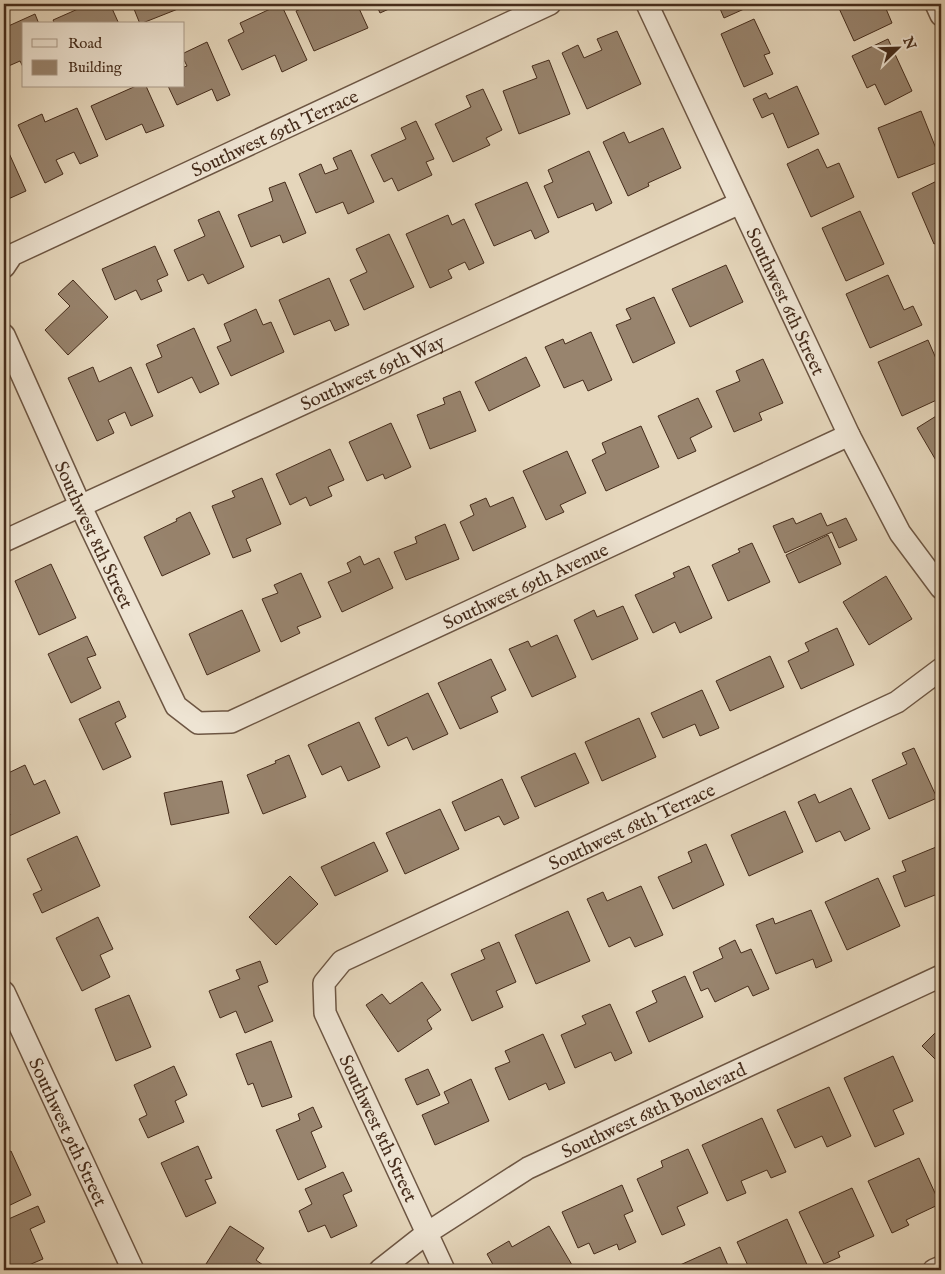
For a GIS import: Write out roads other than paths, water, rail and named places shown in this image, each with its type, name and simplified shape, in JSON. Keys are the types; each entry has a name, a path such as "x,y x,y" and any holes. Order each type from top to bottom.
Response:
{"street":[{"name":"Southwest 69th Terrace","path":"4,267 12,256 550,4"},
{"name":"Southwest 6th Street","path":"647,4 848,435 900,532 941,588"},
{"path":"936,4 941,15"},
{"name":"Southwest 69th Way","path":"4,541 740,203"},
{"name":"Southwest 8th Street","path":"4,335 80,505 176,706 198,724"},
{"name":"Southwest 69th Avenue","path":"198,724 231,722 848,435"},
{"name":"Southwest 68th Terrace","path":"324,983 342,961 897,702 941,669"},
{"name":"Southwest 68th Boulevard","path":"380,1270 427,1233 528,1168 941,976"},
{"name":"Southwest 8th Street","path":"324,983 325,1012 444,1270"},
{"name":"Southwest 9th Street","path":"4,992 133,1270"},
{"path":"934,1270 941,1267"}]}
